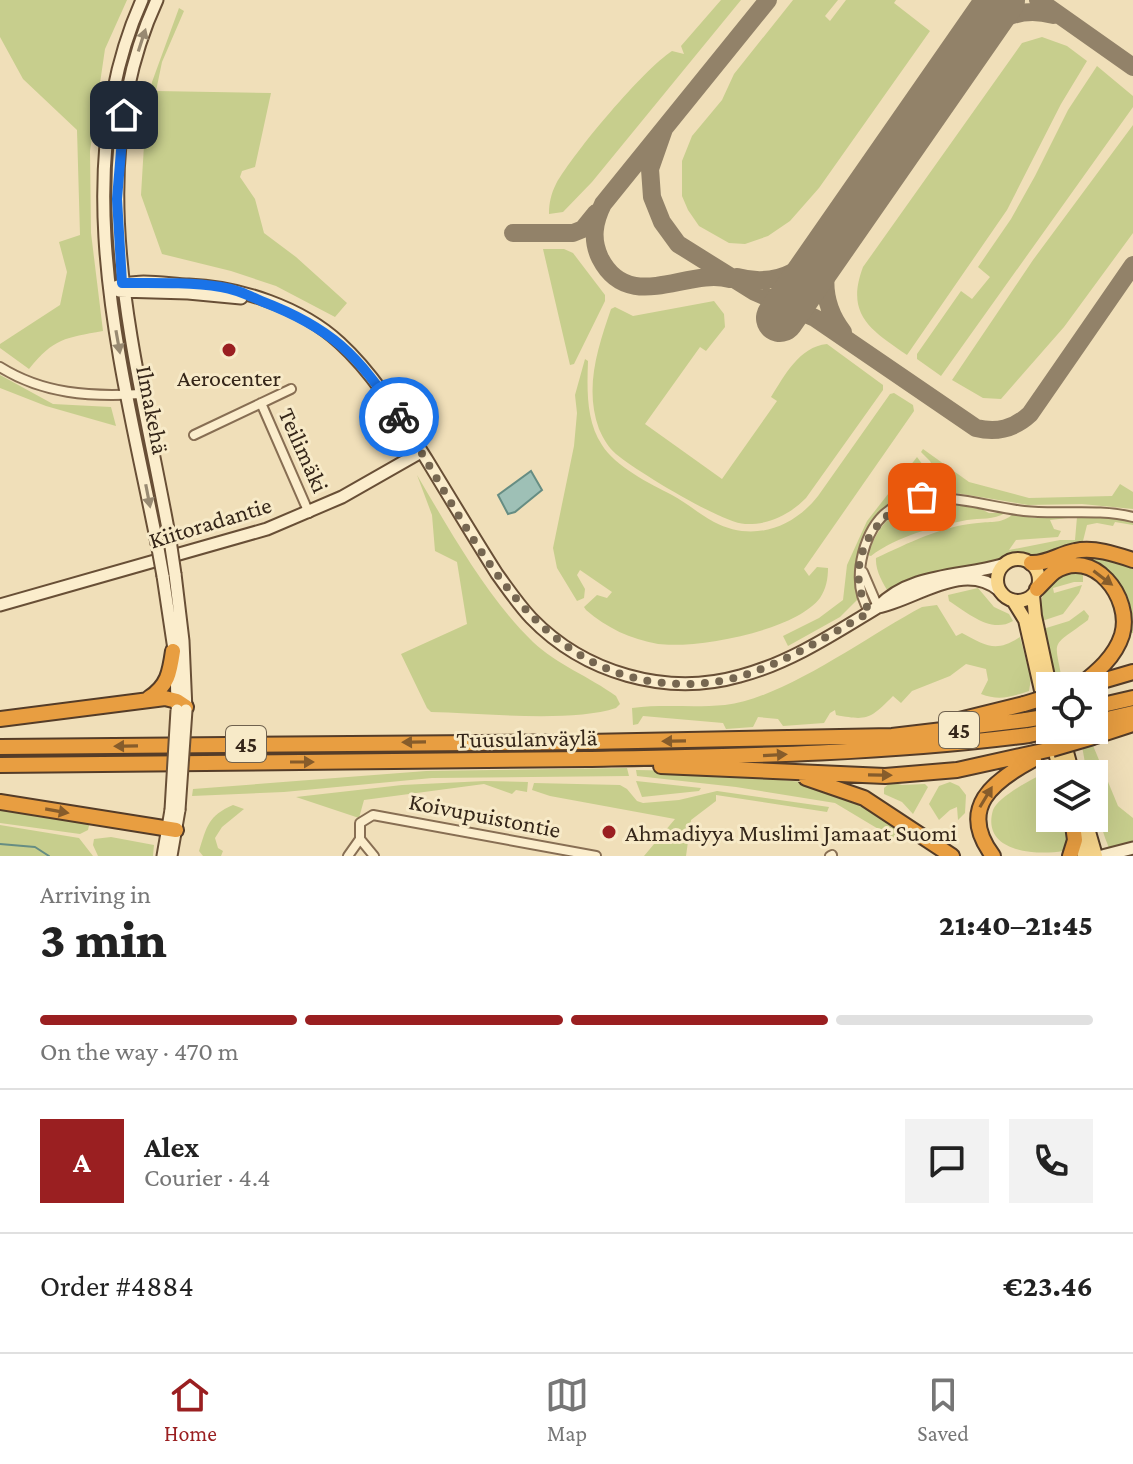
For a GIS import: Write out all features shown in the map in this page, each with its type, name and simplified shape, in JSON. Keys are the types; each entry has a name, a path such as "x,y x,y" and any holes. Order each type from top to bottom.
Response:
{"highway":[{"path":"1031,563 1044,563 1083,550 1107,552 1133,560"},
{"path":"1035,592 1055,572 1066,567 1082,567 1107,578 1119,596 1124,615 1120,640 1095,672"},
{"path":"147,699 164,687 171,670 173,651"},
{"path":"1108,679 1133,672"},
{"path":"0,719 147,699 165,698 181,707"},
{"path":"1108,704 1133,698"},
{"path":"892,736 1036,700"},
{"path":"1108,723 1133,713"},
{"name":"Tuusulanväylä","path":"0,765 585,759 894,750 1027,727 1036,723"},
{"path":"1108,727 1133,724"},
{"name":"Tuusulanväylä","path":"0,747 586,742 892,736 1036,728"},
{"path":"993,856 979,825 980,804 1001,778 1035,756 1062,744"},
{"path":"585,759 686,768 885,776 968,768 1035,756"},
{"path":"775,771 840,788 864,798 952,856"},
{"path":"0,802 172,830"},
{"path":"1070,856 1074,832"}],"main road":[{"name":"Ilmakehä","path":"142,0 118,72 107,138 105,224 119,288 134,394 183,641 172,830"},
{"name":"Ilmakehä","path":"119,288 117,199 121,131 135,64 157,0"},
{"path":"119,288 259,300 302,317 338,341 368,373 497,574 532,618 575,653 621,674 672,684 697,684 742,676 788,658 874,610 931,587 968,579 983,580 1014,602 1022,602 1035,592"},
{"name":"Kiitoradantie","path":"0,605 243,538 309,513 421,452"},
{"path":"874,610 888,597 925,580 1002,565 1016,559 1031,563 1037,573 1035,616 1047,672"},
{"path":"999,590 997,578 1002,565"},
{"name":"Ilmakehä","path":"169,575 173,651 181,707"},
{"path":"1014,602 1025,620 1057,760"},
{"path":"163,856 172,830"},
{"path":"171,856 172,830"},
{"path":"1076,832 1084,856"},
{"path":"1089,832 1096,856"},
{"path":"1102,856 1133,848"}],"street":[{"path":"0,367 19,378 50,389 92,395 134,394"},
{"name":"Teilimäki","path":"194,435 291,389"},
{"name":"Teilimäki","path":"261,403 309,513"},
{"path":"874,610 862,596 861,559 867,539 882,518 906,502 922,497 965,500 1025,511 1102,511 1133,517"},
{"name":"Koivupuistontie","path":"360,839 360,823 366,817 382,816 596,856"},
{"path":"348,856 360,839 374,856"}],"green space":[{"path":"0,0 127,0 105,49 90,151 91,233 103,331 53,345 29,369 0,348 0,344 60,305 67,272 59,242 80,235 77,130 23,79 0,37"},
{"path":"721,0 741,0 592,182 563,212 549,214 556,184 593,133 659,61 672,51 684,54 681,46"},
{"path":"793,0 838,0 825,16 830,21 846,0 896,0 894,3 930,31 819,188 790,221 768,236 745,244 729,243 699,226 688,210 682,196 682,161 692,136 722,100 734,74"},
{"path":"179,8 184,11 162,62 156,91 271,93 255,167 242,171 240,177 255,199 264,233 347,303 335,317 276,286 162,254 141,195 145,128 152,82"},
{"path":"1042,37 1067,46 1087,61 1061,104 1007,210 907,355 865,320 857,297 863,267 1022,43"},
{"path":"1097,66 1133,96 1133,107 941,376 917,359 917,354 961,291 972,299 990,277 978,267 1011,219 1068,110"},
{"path":"1133,125 1133,233 1064,327 1001,399 983,398 952,380 1033,260"},
{"path":"543,249 564,249 573,253 605,295 605,301 574,364 570,365"},
{"path":"714,301 724,314 725,327 706,351 700,347 645,424 722,479 777,401 771,397 782,380 808,350 827,344 883,385 883,390 806,498 786,514 762,523 745,524 718,515 641,472 611,448 599,429 595,414 594,368 611,309 615,307 633,316"},
{"path":"585,359 588,361 590,415 597,436 608,453 634,474 709,519 743,531 770,529 784,524 808,507 890,394 894,393 913,405 914,411 804,569 809,576 817,567 828,568 820,598 790,620 768,628 720,640 675,645 658,644 619,632 586,610 584,607 597,595 607,598 612,592 580,570 577,575 585,589 584,598 577,601 557,568 553,548 574,446 575,395"},
{"path":"0,375 53,404 111,407 116,426 46,406 0,388"},
{"path":"923,449 969,482 1029,498 1112,496 1120,484 1133,492 1133,509 1082,504 1028,505 944,491 930,461 921,452"},
{"path":"917,457 929,476 929,490 891,505 869,529 859,560 857,600 840,617 788,646 783,636 819,618 843,600 847,565 867,521"},
{"path":"417,475 470,563 516,625 552,657 616,696 620,704 616,708 597,713 551,716 431,712 427,708 401,654 467,624 457,562 435,551 432,515"},
{"path":"929,500 975,506 989,513 1005,513 930,529 905,537 871,556 867,555 889,518 906,507"},
{"path":"1013,514 1034,518 1102,516 1133,522 1133,525 1115,522 1113,526 1087,525 1082,545 1043,556 1013,553 991,562 928,576 889,593 882,581 876,558 938,531","holes":["1077,517 1075,540 1060,540 1009,550 1016,540 1058,537 1061,531 1054,529 1050,520"]},
{"path":"1089,555 1133,565 1133,633 1126,633 1128,615 1089,565"},
{"path":"1066,572 1083,572 1083,582 1053,588 1054,593 1082,585 1079,593 1063,614 1042,621 1044,592"},
{"path":"978,588 994,607 1009,614 1013,621 988,624 949,601 948,595"},
{"path":"937,605 956,636 962,633 991,646 1004,645 1020,637 1031,679 1029,691 1005,697 981,694 988,680 986,669 966,664 950,676 912,691 901,703 893,696 879,710 862,718 836,715 835,710 824,723 783,726 778,719 758,717 753,727 726,729 723,723 643,716 638,724 633,725 632,708 725,705 773,691 922,607"},
{"path":"1084,610 1089,616 1060,641 1057,651 1061,672 1052,672 1043,629 1069,621"},
{"path":"1092,744 1099,760 1084,760 1082,746"},
{"path":"627,768 629,776 432,778 284,792 192,796 193,789 426,771"},
{"path":"636,770 690,771 802,782 853,799 902,828 895,839 835,803 736,787 637,776"},
{"path":"1036,777 1036,832 1068,832 1069,838 1063,851 1038,852 1013,848 995,834 991,824 993,810 1018,787"},
{"path":"636,781 701,788 699,791 642,797"},
{"path":"528,782 527,792 516,790 512,794 484,784 364,800 359,818 296,797 402,785"},
{"path":"891,782 925,784 928,787 913,814 902,802 884,794 884,788"},
{"path":"950,782 959,786 966,795 965,813 958,820 957,807 939,820 929,804 939,786"},
{"path":"1108,782 1118,806 1133,818 1133,843 1109,848 1103,832 1108,832"},
{"path":"534,783 620,785 643,803 679,800 717,791 829,807 827,812 716,795 716,801 691,820 686,856 644,856 675,819 550,796 532,790"},
{"path":"233,805 244,809 222,827 215,838 218,848 223,851 221,856 203,856 199,851 210,823 218,813"},
{"path":"0,806 90,821 88,830 80,834 0,823"},
{"path":"0,825 79,838 93,856 0,856"},
{"path":"111,837 154,845 153,856 98,856 94,839"}],"water":[{"path":"531,471 542,490 515,512 508,514 498,495"}],"waterway":[{"path":"0,844 35,847 49,856"}],"taxiway":[{"path":"730,279 713,277 643,287 626,284 612,275 600,258 595,231 603,204 768,0"},
{"path":"973,37 979,27 984,0"},
{"path":"1038,0 1133,67"},
{"path":"970,44 988,28 1018,13 1053,15"},
{"path":"664,129 650,169 652,197 662,222 678,244 755,292 815,318 976,428 1005,428 1030,414 1133,265"},
{"path":"513,233 573,233 583,229 596,213"},
{"path":"737,277 767,280 793,272 805,265 836,233"},
{"path":"833,244 825,278 827,300 843,332"}],"runway":[{"path":"780,318 1001,0"}],"way so far":[{"path":"399,417 497,574 532,618 575,653 597,665 643,680 697,684 742,676 788,658 870,612 862,596 860,568 867,539 887,513 922,497"}],"place":[{"name":"Aerocenter","path":"229,350"},
{"name":"Ahmadiyya Muslimi Jamaat Suomi","path":"609,832"}],"route":[{"path":"124,115 117,199 122,283 218,286 240,291 302,317 338,341 360,364 399,417"}]}
